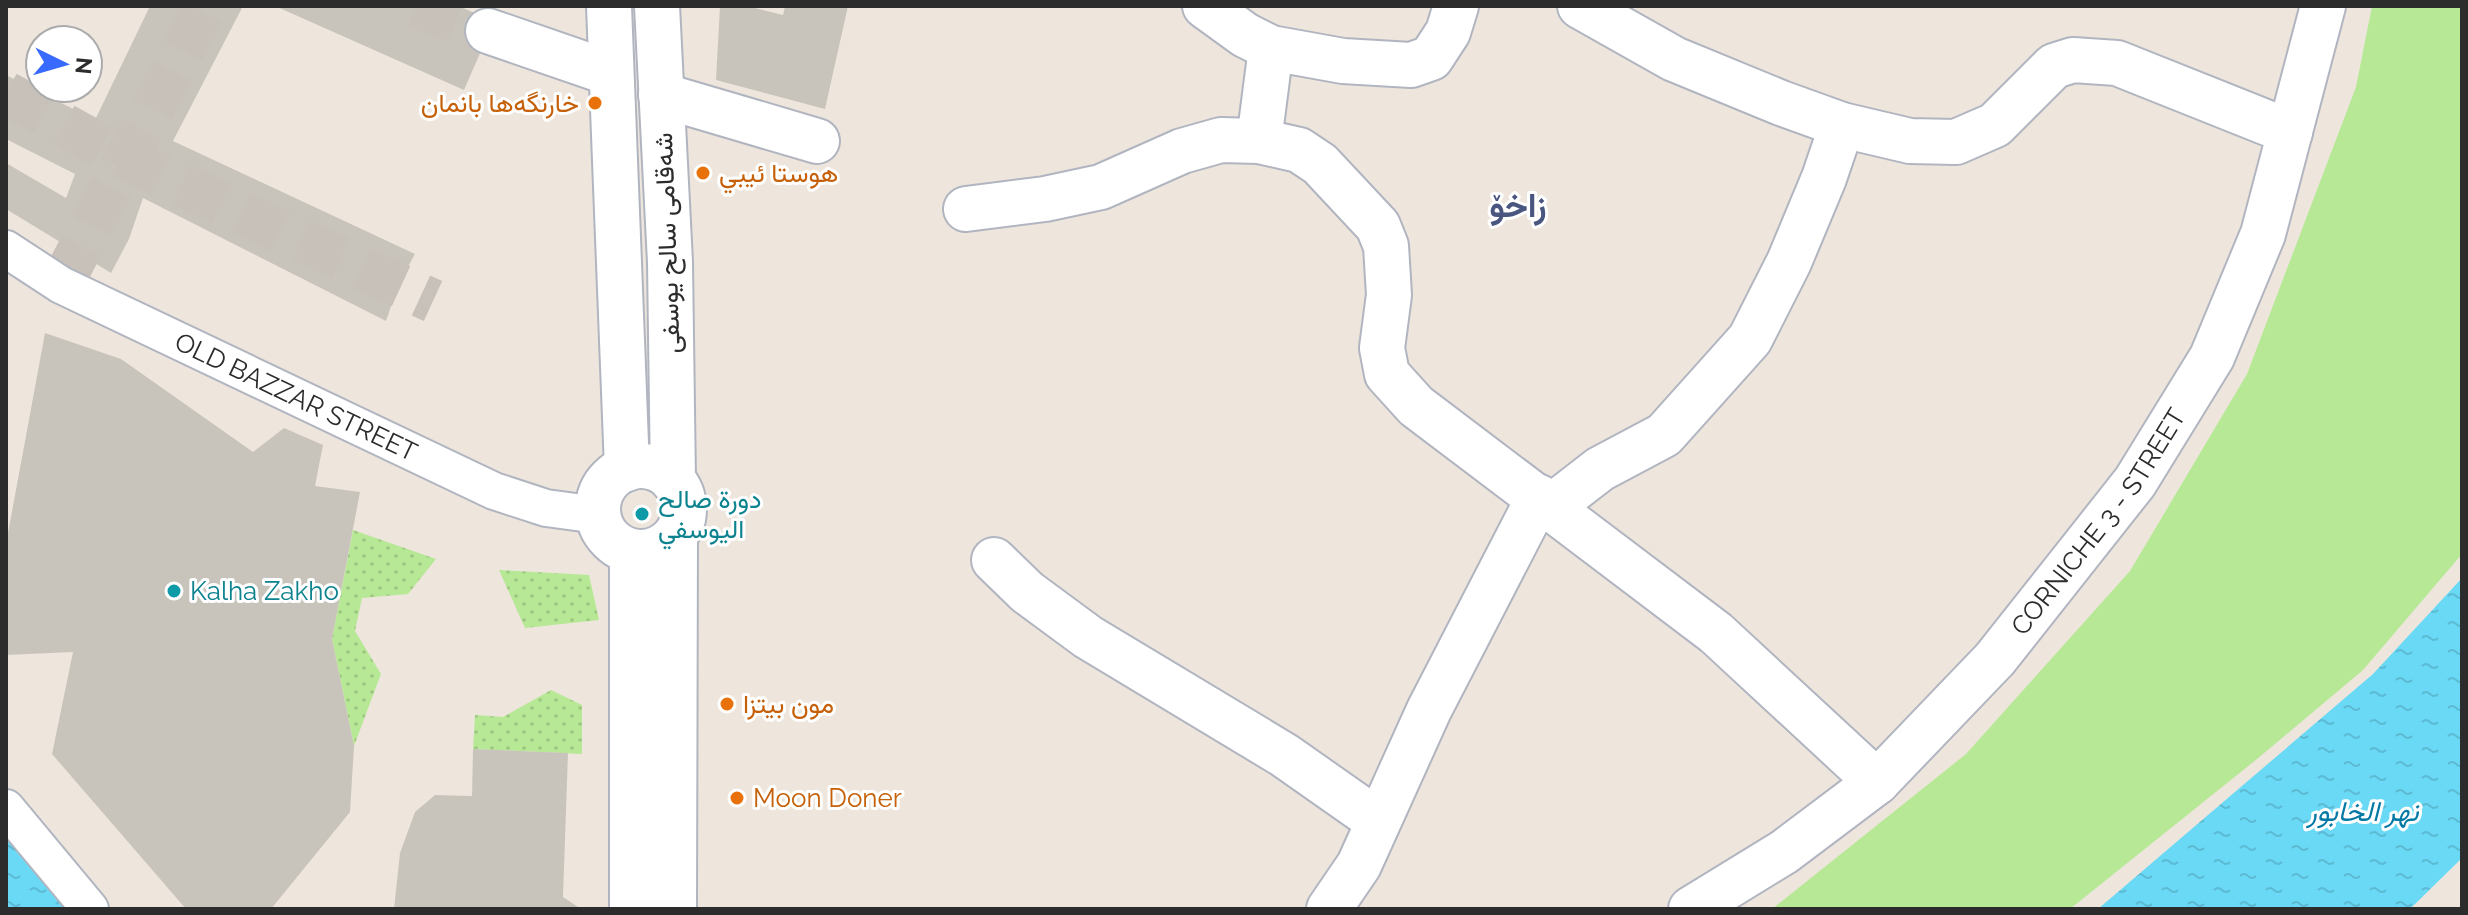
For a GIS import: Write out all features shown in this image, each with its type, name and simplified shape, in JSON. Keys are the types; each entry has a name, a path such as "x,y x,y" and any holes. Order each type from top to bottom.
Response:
{"street":[{"name":"شەقامی سالح یوسفی","path":"609,6 627,469"},
{"name":"شەقامی سالح یوسفی","path":"657,6 670,262 673,481"},
{"path":"1205,6 1245,35 1271,48 1343,61 1411,65 1431,58 1448,32 1456,6"},
{"path":"1580,6 1674,59 1842,125 1910,141 1956,142 1995,125 2054,66 2073,60 2117,63 2290,132"},
{"name":"CORNICHE 3 - STREET","path":"1691,909 1784,852 1877,782 1995,659 2135,482 2212,357 2263,234 2323,6"},
{"path":"488,31 610,73"},
{"path":"1259,141 1271,48"},
{"path":"661,95 817,141"},
{"path":"1329,909 1359,865 1429,710 1545,502 1664,435 1750,339 1789,262 1842,125"},
{"path":"966,209 1045,199 1101,187 1182,151 1221,140 1259,141 1299,150 1320,164 1378,226 1386,246 1389,295 1382,348 1387,374 1416,406 1716,633 1877,782"},
{"name":"OLD BAZZAR STREET","path":"6,249 61,285 494,491 546,508 598,515"},
{"path":"637,466 657,469 673,481 684,502 681,526 668,543 651,552 632,552 609,539 598,515 601,492 616,474 637,466"},
{"path":"674,909 675,536"},
{"path":"632,552 632,909"},
{"path":"994,560 1027,592 1088,637 1284,755 1378,821"},
{"path":"6,808 90,909"}],"green space":[{"path":"2372,6 2462,6 2462,554 2363,670 2070,909 1772,909 1966,754 2130,571 2247,374 2356,87"},
{"path":"353,530 436,559 408,594 362,598 355,631 381,674 354,746 332,639"},
{"path":"499,570 589,575 599,620 525,628"},
{"path":"551,690 582,705 582,754 473,749 475,715 503,717"}],"water":[{"name":"نهر الخابور","path":"2462,578 2462,858 2411,908 2098,909 2373,674"},
{"path":"6,833 70,909 6,909"}],"building":[{"path":"150,6 243,6 173,141 415,254 399,283 386,321 143,198 129,239 111,273 6,209 6,163 66,198 75,174 6,139 6,75 24,84 24,104 63,104 95,120"},
{"path":"275,6 458,6 494,21 464,90"},
{"path":"720,6 747,6 783,15 785,6 848,6 825,109 716,80"},
{"name":"Kalha Zakho","path":"45,333 121,359 253,452 284,428 323,445 315,486 360,492 332,639 354,746 350,812 271,909 186,909 52,754 73,652 6,655 6,544"},
{"path":"473,749 568,753 563,897 581,909 394,909 400,853 415,812 435,795 472,796"}],"tunnel":[{"path":"61,285 206,6"},
{"path":"415,6 488,31"},
{"path":"6,93 125,159 433,301"}],"place":[{"name":"خارنگەها بانمان","path":"595,103"},
{"name":"هوستا ئيبي","path":"703,173"},
{"name":"دورة صالح اليوسفي","path":"642,514"},
{"name":"Kalha Zakho","path":"174,591"},
{"name":"مون بيتزا","path":"727,704"},
{"name":"Moon Doner","path":"737,798"}],"district":[{"name":"زاخۆ","path":"1518,205"}]}
